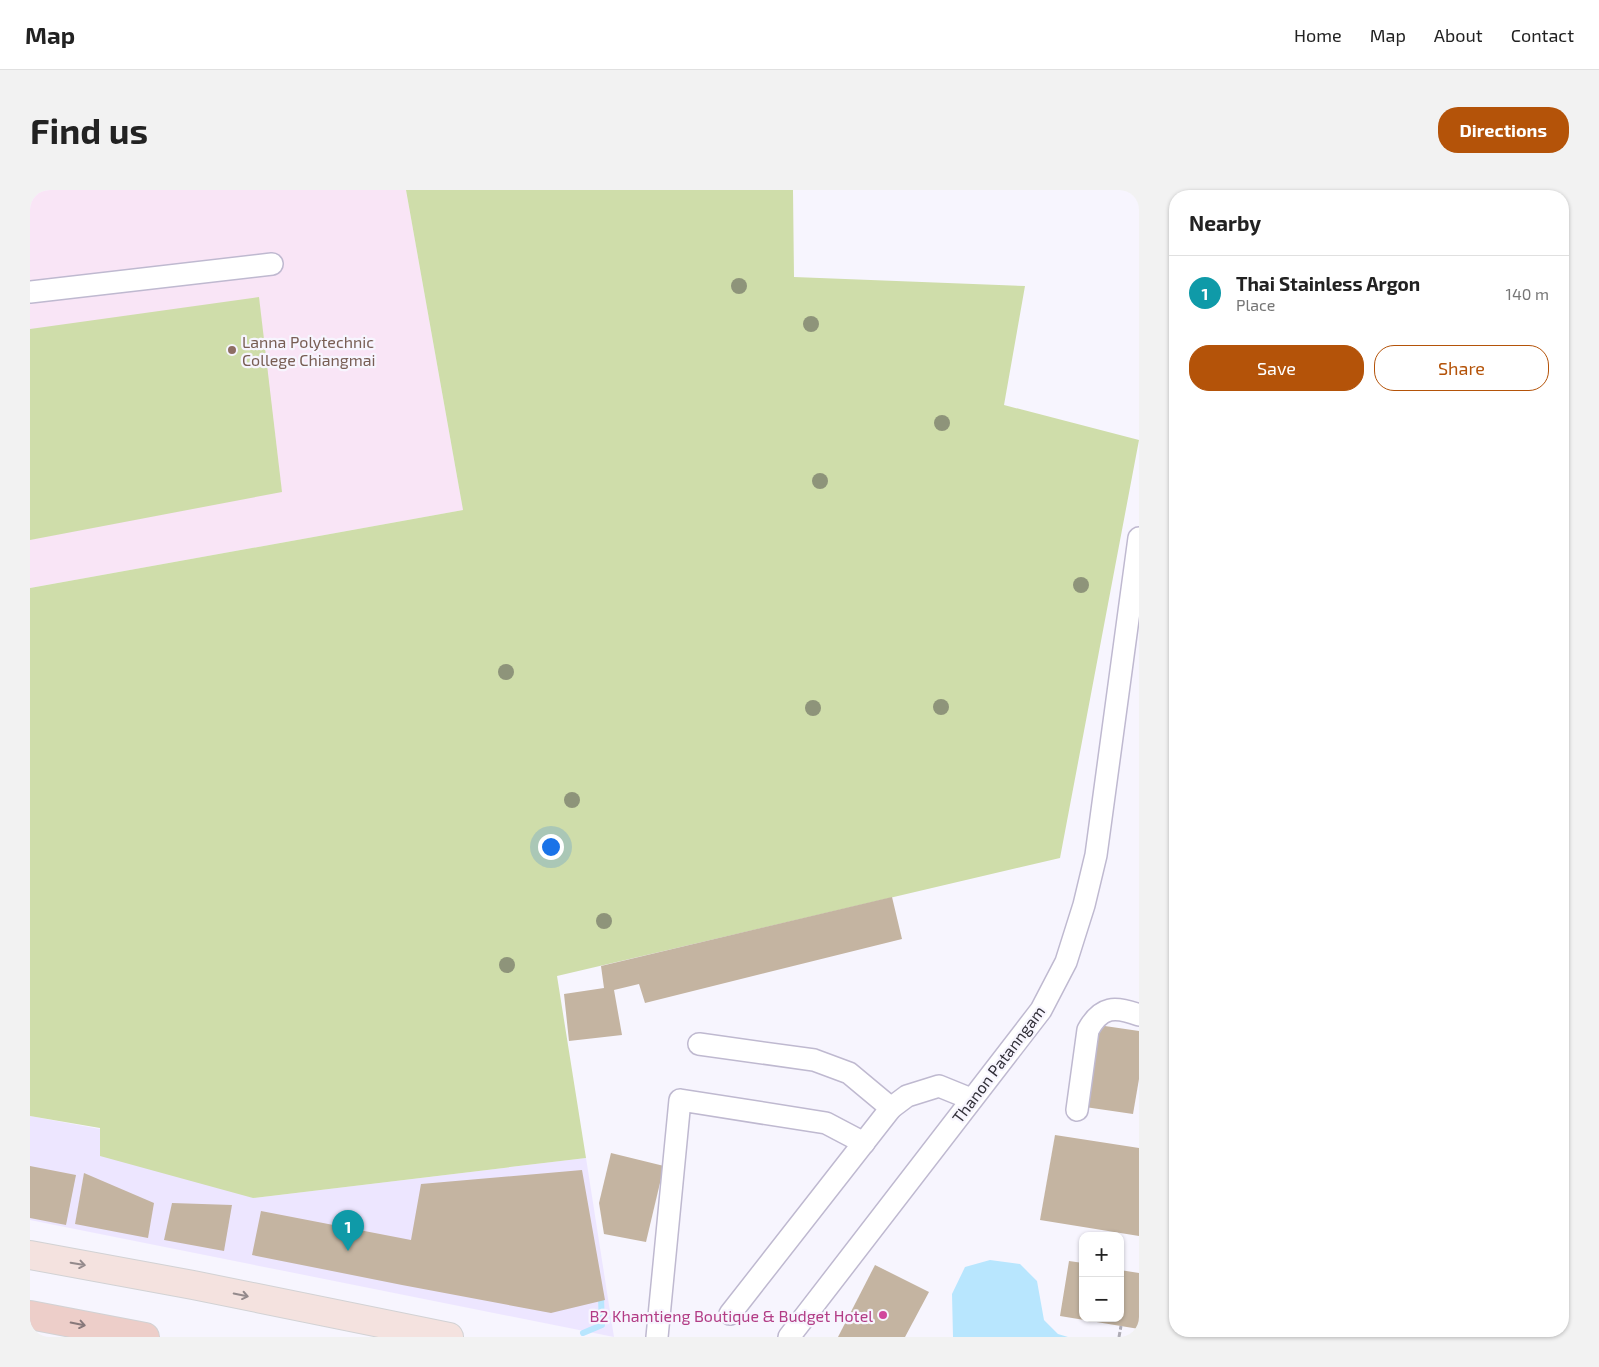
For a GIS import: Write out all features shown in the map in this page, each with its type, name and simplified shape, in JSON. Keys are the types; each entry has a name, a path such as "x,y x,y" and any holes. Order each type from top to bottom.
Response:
{"highway":[{"path":"30,1315 145,1337"}],"main road":[{"path":"30,1255 193,1285 449,1337"}],"street":[{"path":"30,292 272,264"},
{"name":"Thanon Patanngam","path":"789,1337 971,1099 1042,1010 1066,962 1096,855 1135,603 1139,538"},
{"path":"1077,1110 1088,1030 1094,1019 1108,1010 1124,1009 1139,1015"},
{"path":"699,1044 814,1060 849,1073 891,1108"},
{"path":"730,1314 891,1108 907,1096 939,1086 971,1099"},
{"path":"658,1337 680,1100 826,1123 864,1143"}],"path":[{"path":"1119,1337 1121,1326"}],"shaded area":[{"name":"Lanna Polytechnic College Chiangmai","path":"30,190 406,190 463,510 30,588"},
{"path":"30,1116 100,1129 253,1198 586,1158 614,1337 30,1220"}],"green space":[{"path":"406,190 793,190 794,277 1025,286 1004,405 1139,440 1060,858 557,976 586,1158 253,1198 100,1156 100,1128 30,1116 30,588 463,510"},
{"path":"259,297 282,492 30,540 30,329"}],"water":[{"path":"990,1260 1020,1264 1037,1281 1044,1320 1058,1334 1068,1337 953,1337 952,1294 965,1267"}],"building":[{"path":"892,897 902,939 645,1003 639,984 614,990 622,1035 569,1041 564,994 604,988 601,966"},
{"path":"1098,1025 1139,1031 1139,1079 1133,1114 1085,1107"},
{"path":"1055,1135 1139,1148 1139,1236 1124,1234 1124,1232 1040,1220"},
{"path":"611,1153 664,1166 646,1242 604,1234 599,1203"},
{"path":"30,1166 76,1175 66,1225 30,1218"},
{"path":"582,1170 605,1300 551,1313 252,1255 261,1211 411,1240 421,1184"},
{"path":"84,1173 154,1203 148,1238 75,1224"},
{"path":"172,1203 232,1205 224,1251 164,1240"},
{"path":"1069,1261 1079,1262 1079,1319 1060,1316"},
{"name":"B2 Khamtieng Boutique & Budget Hotel","path":"875,1265 929,1292 905,1337 838,1337"},
{"path":"1124,1271 1139,1273 1139,1329 1096,1322 1124,1322"}],"waterway":[{"path":"583,1333 602,1325 601,1298"}],"place":[{"name":"Lanna Polytechnic College Chiangmai","path":"232,350"},
{"name":"Thai Stainless Argon","path":"348,1251"},
{"name":"B2 Khamtieng Boutique & Budget Hotel","path":"883,1315"}]}
